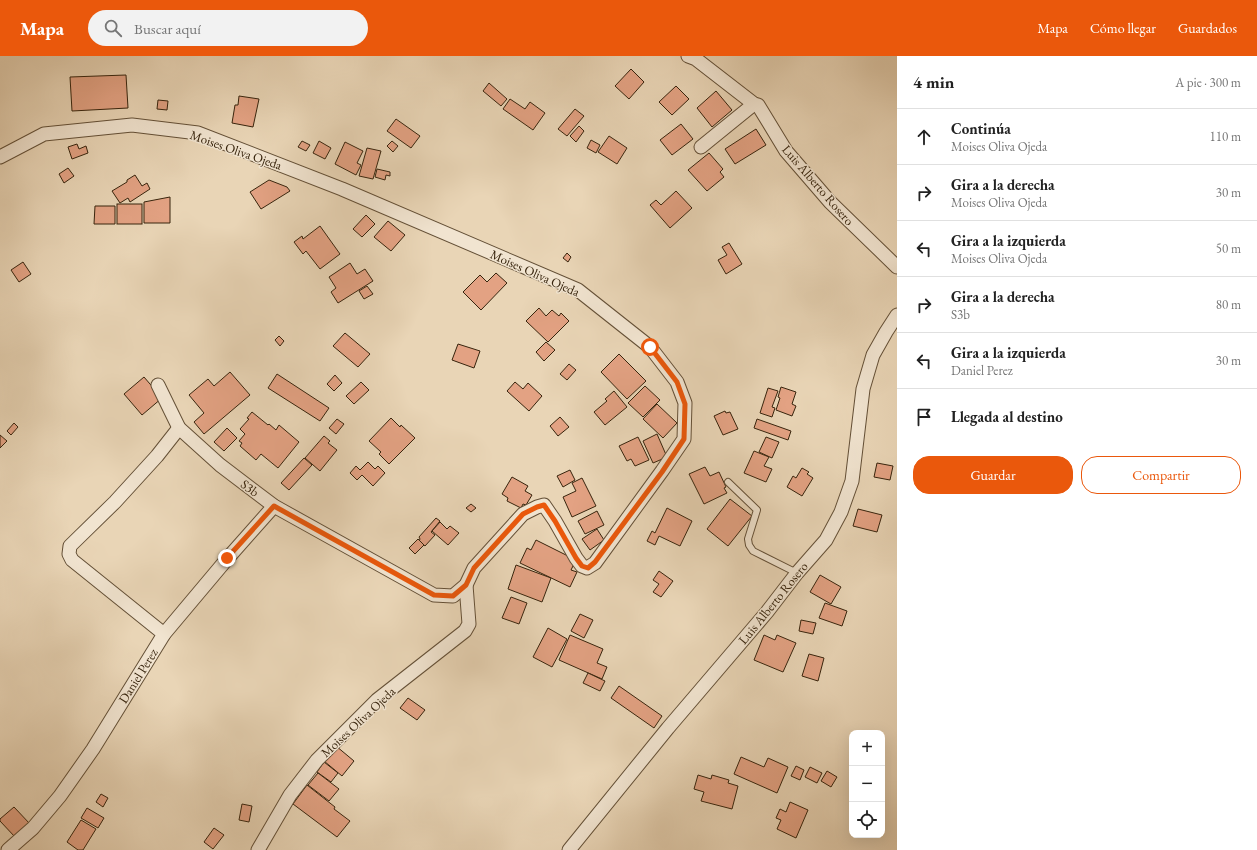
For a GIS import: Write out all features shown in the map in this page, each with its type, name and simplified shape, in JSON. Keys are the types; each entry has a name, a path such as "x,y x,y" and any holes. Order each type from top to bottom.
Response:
{"street":[{"name":"Luis Alberto Rosero","path":"688,56 696,59 754,104 758,105 786,151 830,202 897,267"},
{"path":"700,147 754,104"},
{"name":"Moises Oliva Ojeda","path":"0,157 44,134 132,125 198,133 342,189 578,290 650,347 677,382 685,404 684,439 662,472 595,562 588,568 582,566 544,505 523,514 474,568 466,585 453,596 434,595"},
{"name":"Luis Alberto Rosero","path":"569,850 668,728 826,540 841,512 852,481 863,389 873,354 897,316"},
{"name":"S3b","path":"158,385 179,428 220,465 274,506 434,595"},
{"path":"164,634 72,560 69,554 70,546 115,502 157,456 179,428"},
{"name":"Daniel Perez","path":"8,850 33,828 60,796 93,749 164,634 227,558 274,506"},
{"name":"Moises Oliva Ojeda","path":"258,850 290,795 317,760 377,700 465,631 469,624 466,585"}],"lane":[{"path":"728,482 757,510 748,539 749,545 753,551 797,573"}],"building":[{"path":"631,69 644,82 629,99 615,86"},
{"path":"126,75 128,108 72,111 70,77"},
{"path":"489,83 507,99 501,106 483,91"},
{"path":"676,86 689,99 672,115 659,102"},
{"path":"716,91 732,110 712,127 697,108"},
{"path":"239,96 259,99 253,127 232,123 235,105 238,105"},
{"path":"510,99 525,109 530,102 545,113 533,130 503,109"},
{"path":"158,100 168,101 167,110 157,109"},
{"path":"575,109 584,116 567,136 558,129"},
{"path":"396,119 420,136 411,148 387,131"},
{"path":"681,124 693,139 672,155 660,140"},
{"path":"579,126 584,131 576,142 570,136"},
{"path":"756,129 766,145 735,164 725,149"},
{"path":"609,136 627,148 617,164 598,152"},
{"path":"591,140 600,145 596,153 587,148"},
{"path":"302,141 310,145 306,151 298,147"},
{"path":"319,141 331,148 325,159 313,153"},
{"path":"392,141 398,146 393,152 387,146"},
{"path":"345,142 363,151 357,163 361,165 356,175 335,164"},
{"path":"77,144 79,149 86,146 88,153 72,159 68,147"},
{"path":"367,148 381,151 373,179 359,176"},
{"path":"709,153 723,169 720,172 724,177 707,191 688,170"},
{"path":"68,168 74,176 64,183 59,174"},
{"path":"377,169 390,172 390,176 386,175 385,180 375,177"},
{"path":"135,175 142,186 147,183 150,189 130,202 128,198 120,203 112,191"},
{"path":"269,180 287,187 290,191 261,209 250,192"},
{"path":"676,191 692,208 670,228 650,205 656,200 661,205"},
{"path":"170,197 170,223 144,223 144,202"},
{"path":"117,204 142,204 142,224 117,224"},
{"path":"95,206 115,206 115,224 94,224"},
{"path":"366,215 375,224 362,237 353,229"},
{"path":"388,221 405,235 391,251 374,237"},
{"path":"320,226 340,254 320,269 306,251 303,254 294,242 302,236 303,239"},
{"path":"729,243 742,264 726,274 718,260 727,255 722,247"},
{"path":"567,253 571,257 568,262 563,258"},
{"path":"23,262 31,274 19,282 11,270"},
{"path":"350,263 357,274 365,269 373,281 338,303 331,292 336,288 329,277"},
{"path":"496,273 507,283 481,310 463,292 480,275 487,282"},
{"path":"367,286 373,294 364,299 359,291"},
{"path":"539,308 546,316 552,310 559,316 561,313 569,321 548,342 526,321"},
{"path":"345,333 370,354 358,367 333,346"},
{"path":"279,336 284,341 280,346 275,340"},
{"path":"546,342 555,350 544,361 536,352"},
{"path":"458,344 480,351 474,368 452,360"},
{"path":"619,354 646,381 627,399 601,372"},
{"path":"569,364 576,370 567,380 560,374"},
{"path":"230,372 250,395 204,434 194,422 204,413 189,395 208,379 214,386"},
{"path":"277,374 329,408 320,421 268,388"},
{"path":"335,375 342,383 334,391 327,384"},
{"path":"144,377 162,398 142,415 124,394"},
{"path":"361,382 369,390 354,404 346,396"},
{"path":"515,382 523,389 528,383 542,396 529,411 507,391"},
{"path":"645,386 660,400 643,417 628,403"},
{"path":"781,387 796,392 792,404 796,406 792,416 776,410 780,398 778,397"},
{"path":"768,388 778,391 772,407 775,408 772,417 760,413"},
{"path":"614,391 627,407 605,425 594,412 607,401 605,399"},
{"path":"657,404 677,423 663,438 643,419"},
{"path":"725,411 726,413 730,412 738,429 723,435 714,416"},
{"path":"252,412 276,430 279,425 299,442 278,468 261,454 256,460 240,446 242,443 239,441 245,434 240,429 249,419 247,418"},
{"path":"560,417 569,427 558,436 550,426"},
{"path":"391,418 415,438 389,464 379,454 381,452 369,441"},
{"path":"337,419 344,424 336,434 329,428"},
{"path":"757,419 791,431 788,440 754,428"},
{"path":"14,423 18,427 11,435 7,431"},
{"path":"227,428 237,438 224,451 214,442"},
{"path":"657,434 667,457 653,463 643,441"},
{"path":"0,435 7,441 0,448"},
{"path":"324,436 330,441 328,443 337,450 320,471 305,458"},
{"path":"638,437 649,460 635,466 631,459 627,461 619,446"},
{"path":"766,437 779,442 772,458 759,452"},
{"path":"754,451 769,457 764,466 772,469 766,482 744,473"},
{"path":"304,458 312,465 289,490 281,483"},
{"path":"368,462 375,469 378,466 385,473 373,486 362,475 357,480 350,473 356,466 360,470"},
{"path":"877,463 893,466 890,480 874,477"},
{"path":"705,467 710,476 719,472 726,487 724,488 727,493 704,504 689,474"},
{"path":"802,468 809,472 807,474 813,478 802,496 787,487 793,476 796,478"},
{"path":"570,470 575,480 563,487 557,476"},
{"path":"512,477 528,486 525,491 532,495 526,505 523,504 521,508 507,501 508,498 502,494"},
{"path":"582,478 596,506 572,517 563,497 576,491 572,483"},
{"path":"730,499 752,516 728,546 707,529"},
{"path":"471,504 476,508 471,512 466,508"},
{"path":"667,508 692,521 680,546 659,536 655,545 647,541 652,531 655,533"},
{"path":"858,509 882,515 877,532 853,526"},
{"path":"597,511 604,525 585,534 578,521"},
{"path":"436,518 440,521 431,532 435,535 425,546 419,541 419,537"},
{"path":"440,522 447,529 450,526 459,533 448,545 432,531"},
{"path":"597,529 604,540 590,550 582,539"},
{"path":"418,539 424,545 415,554 409,548"},
{"path":"536,540 576,560 571,570 577,572 570,587 520,563 527,548 531,550"},
{"path":"516,565 551,578 542,602 508,589"},
{"path":"659,571 673,581 661,597 653,592 659,584 653,580"},
{"path":"820,575 841,587 831,604 810,592"},
{"path":"511,597 527,603 519,624 502,618"},
{"path":"825,603 847,611 842,626 819,618"},
{"path":"580,614 593,620 584,638 571,631"},
{"path":"801,620 816,623 813,634 799,631"},
{"path":"548,628 567,639 552,667 533,657"},
{"path":"570,635 603,649 597,663 607,667 602,679 559,660"},
{"path":"764,635 775,640 777,635 796,643 783,672 754,660"},
{"path":"809,654 824,658 818,681 802,676"},
{"path":"588,673 605,681 600,691 583,683"},
{"path":"619,686 662,716 654,728 611,698"},
{"path":"408,698 425,710 417,720 400,708"},
{"path":"336,746 354,761 342,776 324,761"},
{"path":"741,757 764,767 768,758 788,767 777,793 734,774"},
{"path":"324,762 338,773 331,782 317,772"},
{"path":"796,766 804,770 800,780 791,776"},
{"path":"810,767 822,773 817,783 805,777"},
{"path":"827,771 837,777 831,787 821,781"},
{"path":"318,773 339,789 329,801 308,785"},
{"path":"698,775 711,779 712,775 729,780 728,783 738,786 732,809 701,801 704,792 694,789"},
{"path":"307,785 350,821 337,837 293,804"},
{"path":"101,794 108,798 103,807 96,802"},
{"path":"790,802 808,810 796,838 777,829 781,820 776,818 780,809 786,812"},
{"path":"242,804 252,806 249,822 239,820"},
{"path":"14,807 30,824 15,837 0,821 0,819"},
{"path":"87,808 104,818 98,828 81,818"},
{"path":"81,820 96,829 83,850 78,850 67,842"},
{"path":"214,828 224,835 213,849 204,842"}],"route":[{"path":"227,558 274,506 434,595 453,596 466,585 474,568 523,514 544,505 576,558 582,566 588,568 595,562 662,472 684,439 685,404 677,382 650,347"}]}
